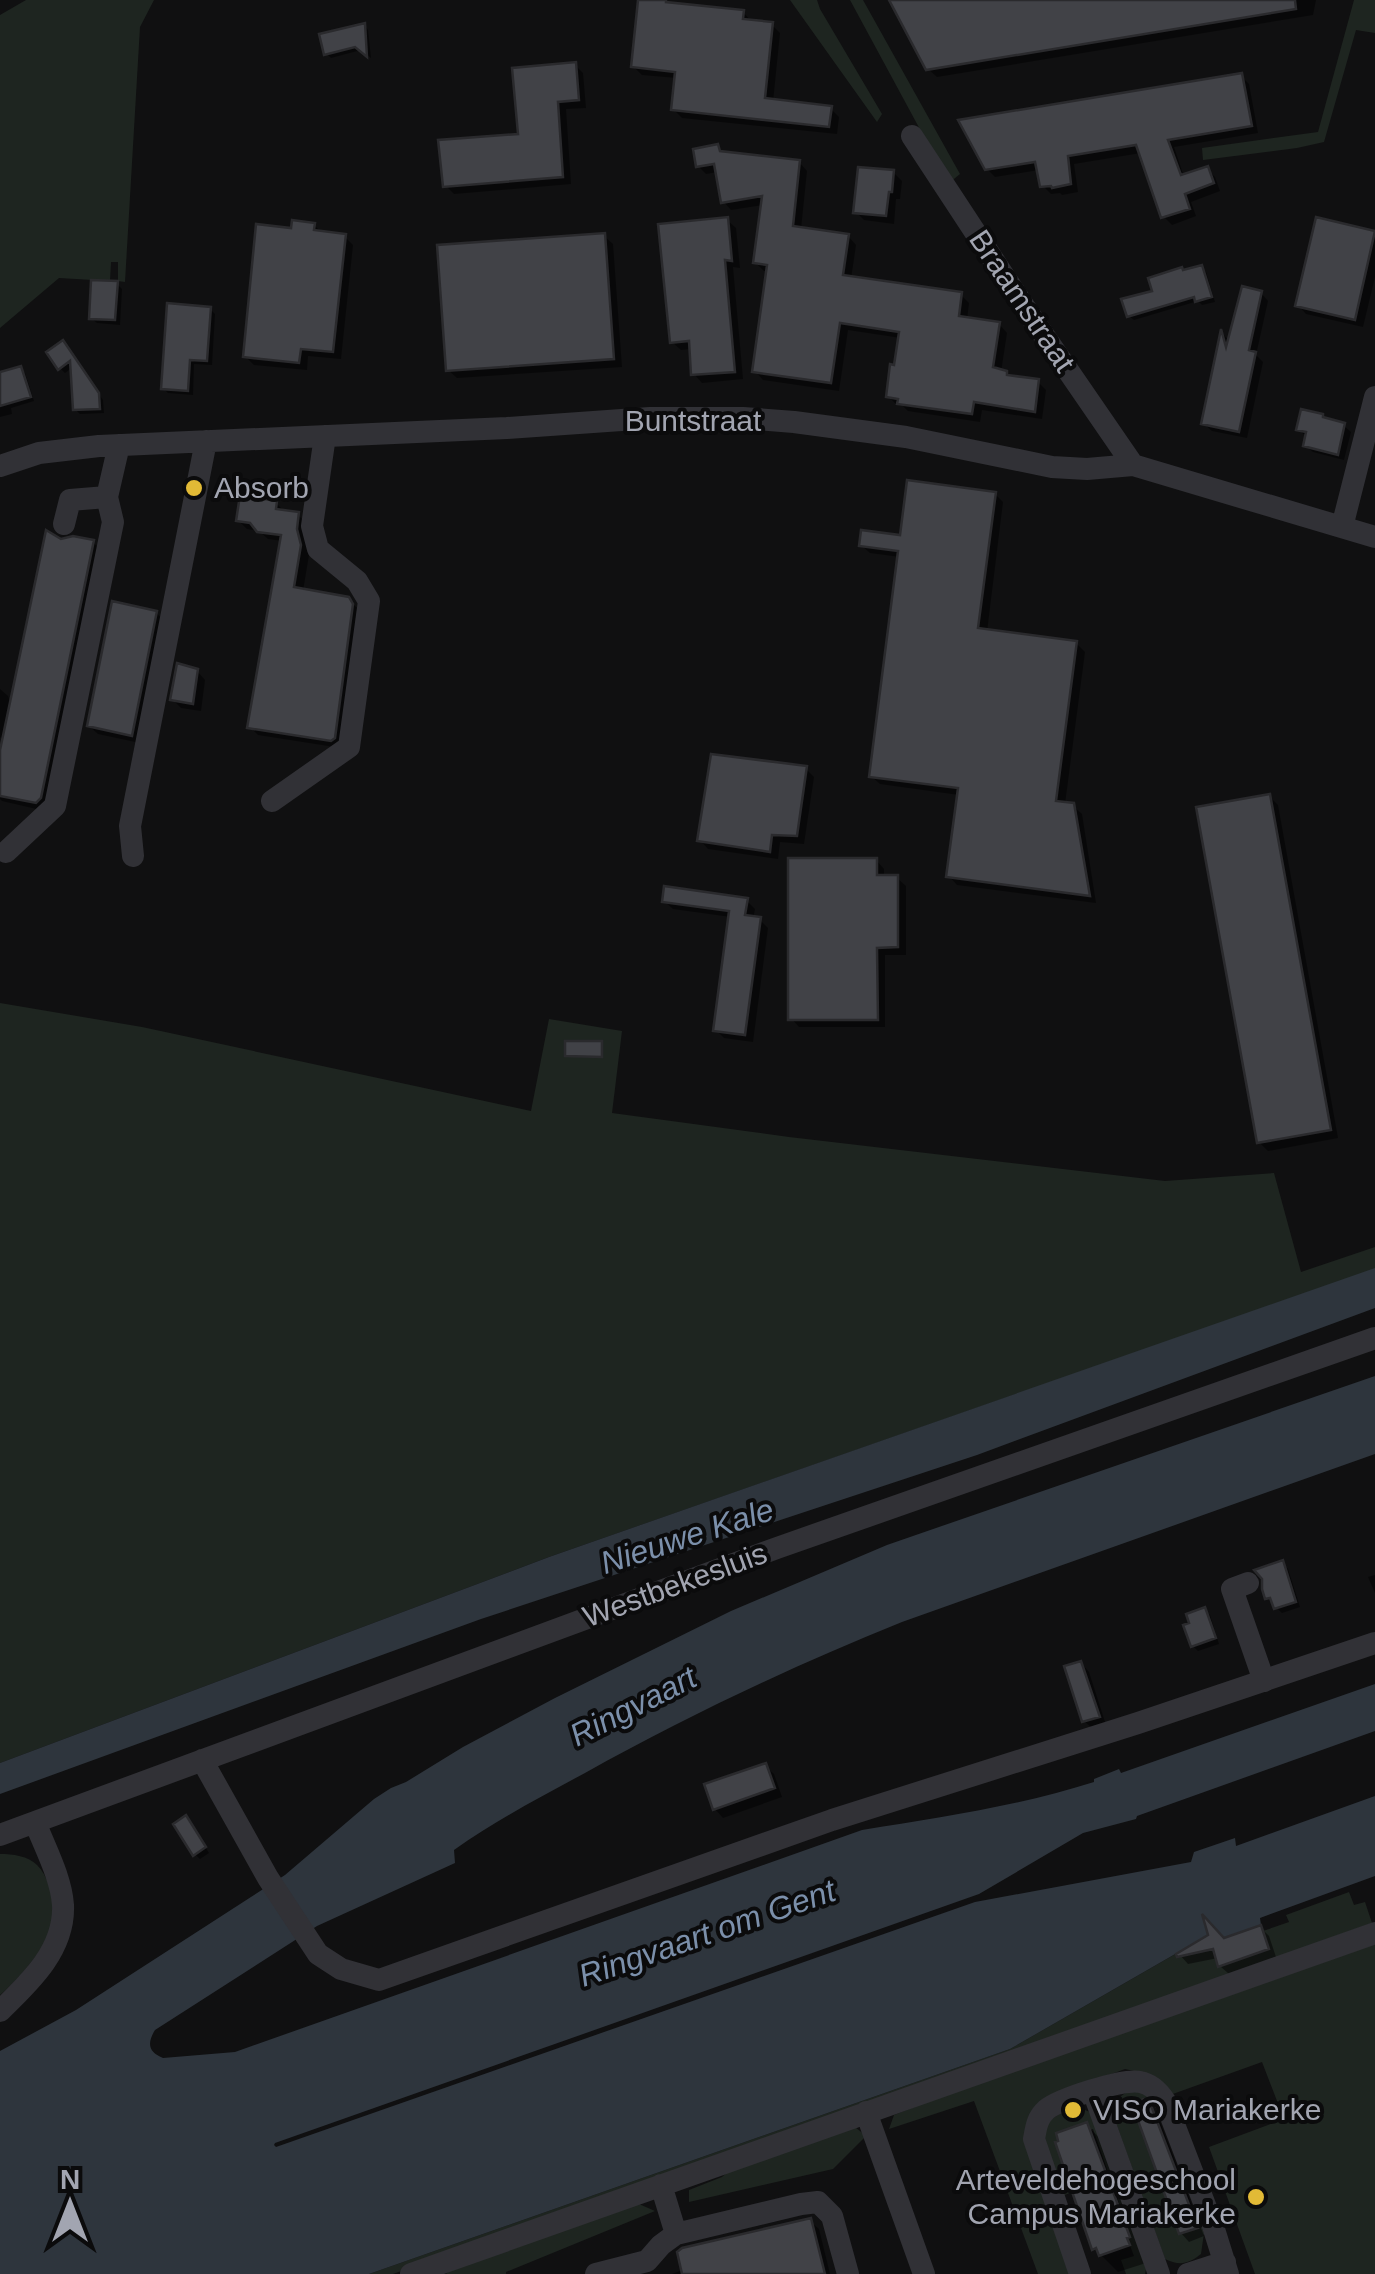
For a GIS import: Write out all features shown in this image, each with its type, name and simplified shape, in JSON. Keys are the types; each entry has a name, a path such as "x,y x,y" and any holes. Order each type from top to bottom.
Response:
{"street":[{"name":"Braamstraat","path":"912,136 1132,465"},
{"path":"1342,526 1375,397"},
{"name":"Buntstraat","path":"0,466 56,450 120,445 650,418 744,418 906,437 1052,466 1132,465 1375,537"},
{"path":"272,801 349,746 369,602 357,581 318,549 312,526 326,436"},
{"path":"133,856 130,826 206,441"},
{"path":"6,852 55,806 113,522 108,496 120,445"},
{"path":"64,524 70,500 108,496"},
{"name":"Westbekesluis","path":"0,1835 832,1528 1375,1338"},
{"path":"1234,1599 1264,1681"},
{"path":"202,1760 268,1878 318,1954 340,1969 378,1980 832,1820 1375,1643"},
{"path":"0,2012 31,1981 51,1953 60,1929 63,1906 58,1878 35,1822"},
{"path":"410,2274 1375,1933"},
{"path":"1080,2274 1034,2139 1037,2123 1047,2109 1118,2082 1140,2082 1156,2089 1165,2101 1227,2268 1188,2274"},
{"path":"1093,2091 1160,2274"},
{"path":"866,2112 924,2274"},
{"path":"661,2185 676,2234"},
{"path":"596,2274 647,2262 676,2234 818,2202 832,2216 848,2274"}],"shaded area":[{"path":"26,0 154,0 140,27 125,282 118,281 118,262 111,262 110,281 59,278 0,328 0,15"},
{"path":"790,0 817,0 882,114 877,122"},
{"path":"850,0 863,0 960,174 949,183"},
{"path":"1354,0 1375,0 1375,33 1356,30 1324,142 1203,160 1202,148 1318,132"},
{"path":"0,1003 142,1027 531,1111 549,1019 622,1031 612,1113 1165,1181 1274,1173 1301,1272 1375,1247 1375,1269 549,1557 0,1763"},
{"path":"0,1854 20,1856 37,1865 48,1881 53,1912 42,1947 0,1995"},
{"path":"1349,1892 1354,1905 1365,1902 1372,1923 393,2274 369,2274 1010,2049 1198,1941 1202,1951 1213,1949 1218,1966 1269,1949 1263,1931 1289,1922 1286,1915"},
{"path":"1375,1944 1375,2274 1255,2274 1209,2147 1284,2119 1262,2062 1170,2095 1147,2074 1125,2069 1053,2096 1035,2112 1076,2274 1038,2274 974,2101 889,2129 894,2115 940,2097"},
{"path":"1135,2090 1151,2097 1132,2104 1179,2234 1201,2224 1204,2233 1201,2254 1188,2262 1165,2259 1112,2112 1120,2097"},
{"path":"1067,2109 1090,2112 1147,2265 1145,2274 1126,2274 1121,2260 1134,2256 1127,2238 1130,2236 1116,2194 1112,2195 1106,2180 1110,2178 1093,2129 1086,2122 1056,2133 1055,2143 1072,2192 1060,2197 1042,2142 1046,2123"},
{"path":"855,2127 866,2136 833,2169 689,2202 689,2190 722,2177 731,2169"},
{"path":"639,2204 655,2211 506,2274 446,2274 455,2266"}],"water":[{"name":"Nieuwe Kale","path":"1375,1268 1375,1308 977,1455 481,1619 0,1794 0,1763 549,1557"},
{"path":"1375,1376 1375,1454 902,1622 741,1693 502,1819 454,1850 455,1863 317,1926 155,2030 150,2047 163,2058 235,2052 862,1830 1066,1790 1375,1684 1375,1731 1136,1819 1083,1833 979,1894 274,2145 975,1902 1191,1862 1194,1852 1235,1838 1236,1846 1375,1796 1375,1876 1260,1918 1261,1925 1224,1938 1218,1932 1210,1934 1010,2049 369,2274 0,2274 0,2051 76,2010 285,1875 374,1799 555,1698 731,1611 887,1545"}],"building":[{"path":"638,0 744,10 743,19 773,22 765,98 832,106 829,127 671,110 675,72 631,67"},
{"path":"889,0 1295,0 1296,9 926,70"},
{"path":"365,23 367,57 355,47 324,55 319,34"},
{"path":"576,62 579,100 558,102 563,177 443,187 438,140 518,134 512,68"},
{"path":"1242,73 1252,126 1168,140 1181,175 1208,166 1214,183 1185,194 1190,209 1161,218 1136,145 1068,156 1071,184 1040,187 1035,162 985,170 958,120"},
{"path":"718,144 720,151 800,160 793,226 849,234 843,275 962,292 959,316 1000,322 993,367 1007,371 1007,375 1039,379 1035,412 974,402 972,414 897,404 898,399 886,397 899,332 840,323 831,383 752,372 767,265 753,263 762,196 721,203 714,164 696,167 693,149"},
{"path":"858,167 894,170 886,216 853,213"},
{"path":"728,217 732,261 725,260 735,372 691,375 689,341 670,343 658,224"},
{"path":"1316,217 1375,231 1355,320 1295,306"},
{"path":"292,220 315,223 314,230 346,234 333,352 301,349 299,363 243,357 256,224 291,228"},
{"path":"605,233 614,359 446,371 437,245"},
{"path":"1202,265 1212,297 1195,302 1194,297 1127,317 1121,299 1152,291 1148,278"},
{"path":"91,280 118,281 115,320 89,319"},
{"path":"1242,286 1262,291 1249,350 1256,352 1239,432 1201,424 1221,329 1226,347"},
{"path":"167,303 211,307 207,361 190,360 188,391 161,389"},
{"path":"63,340 99,393 100,409 73,410 70,361 58,370 46,352"},
{"path":"21,366 31,397 0,406 0,372"},
{"path":"1301,409 1345,423 1338,455 1303,446 1306,432 1296,430"},
{"path":"907,480 996,492 978,628 1077,641 1056,801 1074,803 1090,896 946,877 958,788 869,777 898,551 859,546 861,530 900,535"},
{"path":"240,495 277,501 276,509 299,512 297,529 301,545 294,587 349,597 353,604 335,738 331,741 247,728 281,535 257,532 250,523 236,521"},
{"path":"46,530 61,539 73,536 94,540 41,798 36,803 0,796 0,750"},
{"path":"112,601 157,611 132,736 87,726"},
{"path":"177,663 198,669 193,704 170,700"},
{"path":"711,754 807,766 797,836 772,835 770,852 697,841"},
{"path":"1270,794 1331,1130 1257,1143 1196,807"},
{"path":"788,858 877,858 877,875 898,875 898,947 877,948 878,1020 788,1020"},
{"path":"664,886 748,898 745,915 761,917 745,1035 713,1031 729,911 662,902"},
{"path":"565,1041 602,1041 602,1057 565,1056"},
{"path":"1283,1560 1296,1602 1274,1609 1270,1598 1265,1599 1262,1579 1254,1570"},
{"path":"1205,1607 1216,1638 1191,1647 1183,1625 1189,1623 1186,1614"},
{"path":"1081,1661 1100,1717 1082,1722 1064,1666"},
{"path":"766,1763 775,1788 713,1810 704,1784"},
{"path":"186,1815 206,1847 193,1856 173,1824"},
{"path":"1202,1914 1224,1938 1261,1925 1269,1949 1218,1967 1213,1949 1177,1957 1176,1954 1208,1935"},
{"path":"1144,2099 1152,2108 1198,2228 1179,2234 1132,2104"},
{"path":"1087,2122 1130,2237 1130,2245 1099,2256 1096,2248 1092,2250 1055,2142 1056,2133"},
{"path":"811,2218 825,2274 682,2274 677,2252 682,2248"}],"place":[{"name":"Absorb","path":"194,488"},
{"name":"VISO Mariakerke","path":"1073,2110"},
{"name":"Arteveldehogeschool Campus Mariakerke","path":"1256,2197"}],"water label":[{"name":"Ringvaart","path":"633,1706"},
{"name":"Ringvaart om Gent","path":"707,1933"}]}
